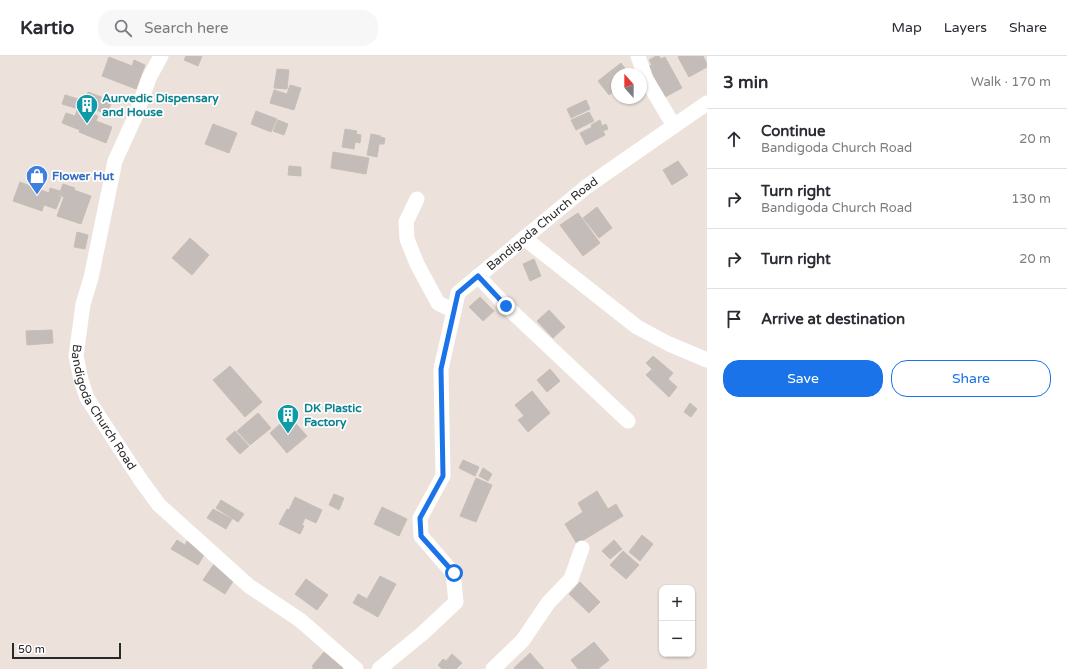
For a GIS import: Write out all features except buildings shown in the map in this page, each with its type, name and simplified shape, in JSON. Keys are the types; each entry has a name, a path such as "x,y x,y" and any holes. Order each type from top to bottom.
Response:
{"street":[{"name":"Bandigoda Church Road","path":"161,56 149,78 136,115 114,161 91,278 83,304 76,356 81,380 87,398 140,479 159,505 249,586 300,620 356,669"},
{"path":"638,56 646,79 674,126"},
{"name":"Bandigoda Church Road","path":"379,669 423,633 456,602 454,573 421,536 420,518 443,476 441,369 458,293 586,187 707,103"},
{"path":"417,199 406,222 407,239 417,264 438,303 454,311"},
{"path":"524,238 637,327 669,344 707,360"},
{"path":"478,276 506,306 628,421"},
{"path":"493,669 523,640 548,603 571,580 582,548"}],"place":[{"name":"Aurvedic Dispensary and House","path":"87,124"},
{"name":"Flower Hut","path":"37,196"},
{"name":"DK Plastic Factory","path":"288,434"}],"route":[{"path":"454,573 421,536 420,518 443,476 441,369 458,293 478,276 506,306"}]}
